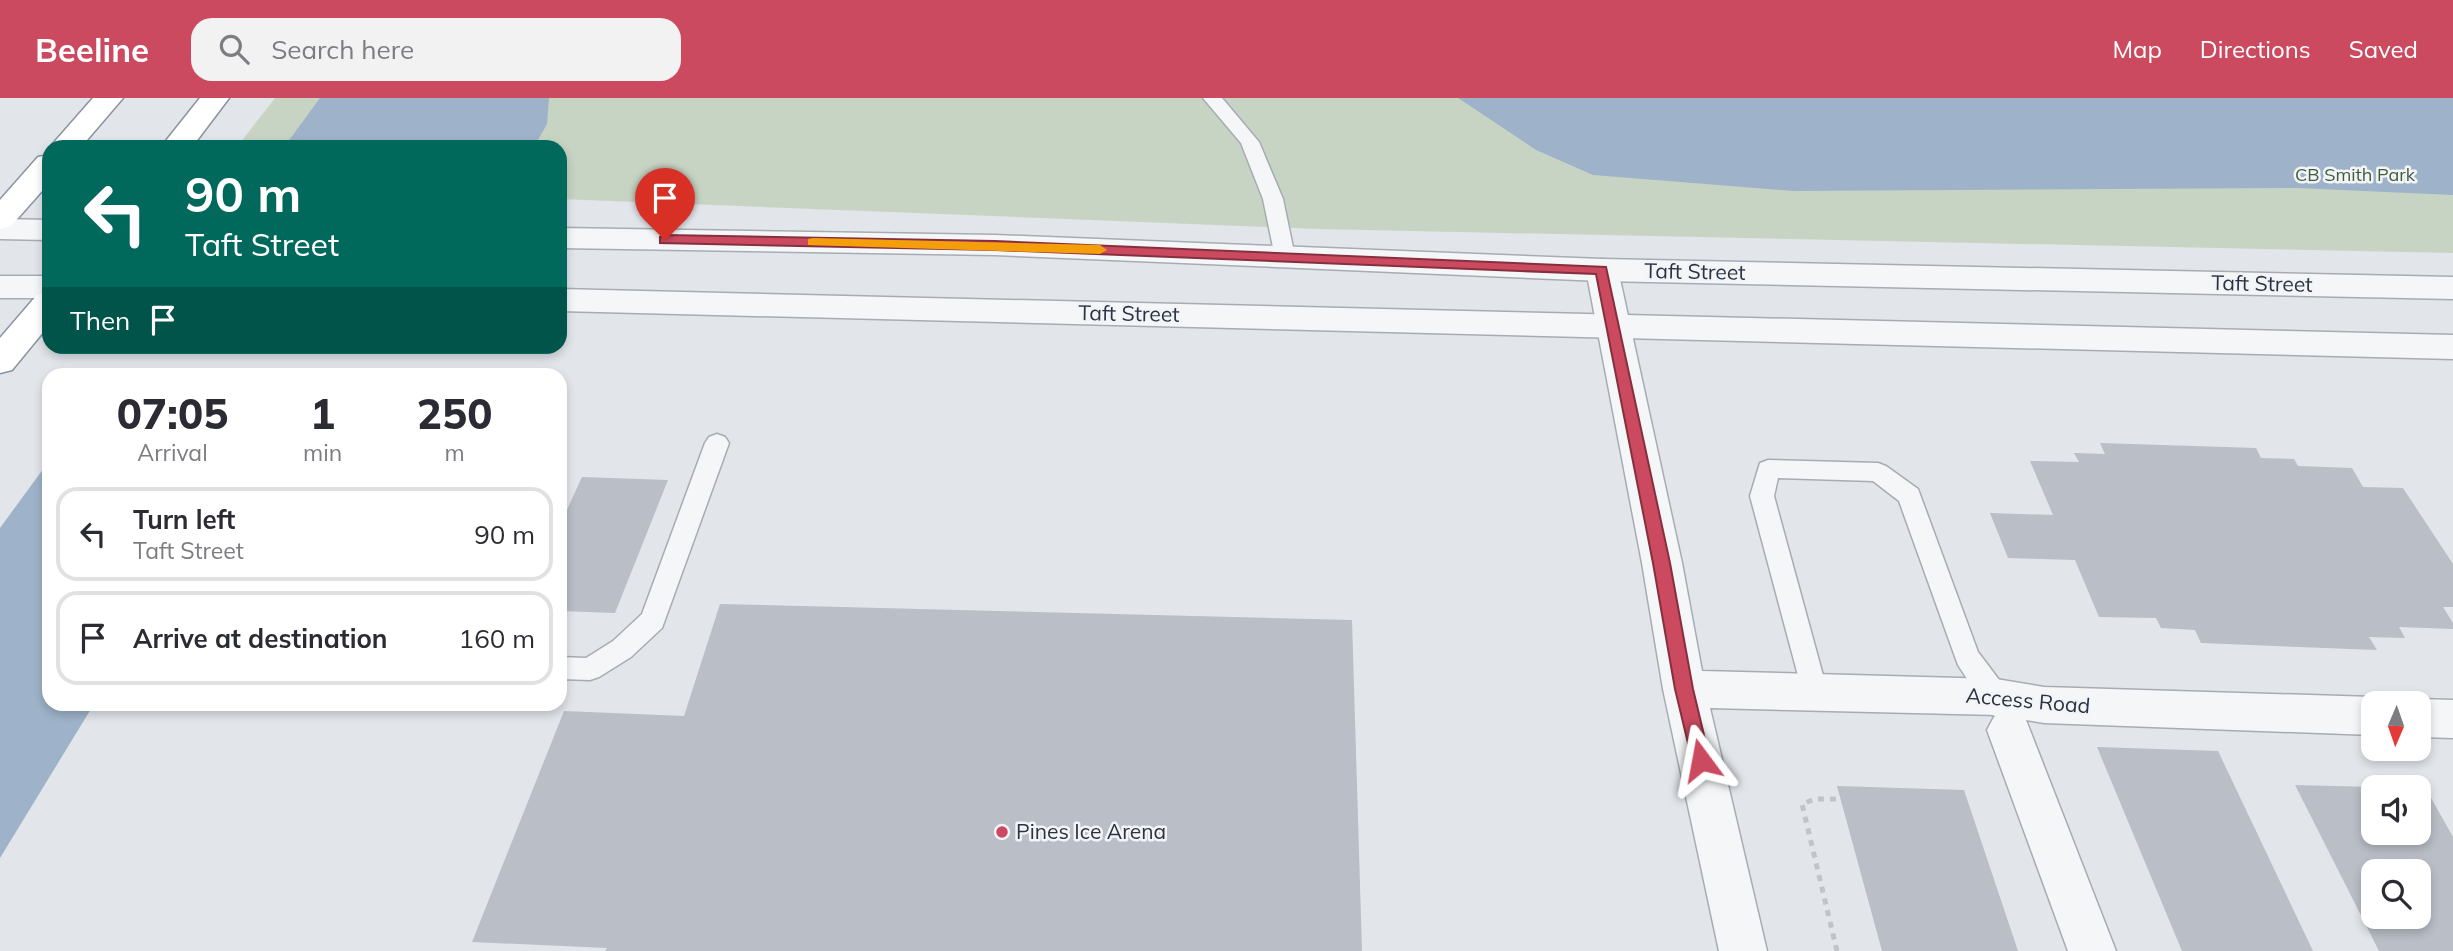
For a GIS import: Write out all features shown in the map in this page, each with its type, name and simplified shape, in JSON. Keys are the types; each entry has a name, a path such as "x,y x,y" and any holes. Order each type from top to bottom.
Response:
{"highway":[{"path":"71,140 109,98"},
{"path":"182,140 215,98"},
{"path":"0,219 42,172"},
{"path":"0,361 42,311"}],"street":[{"path":"0,229 42,230"},
{"name":"Taft Street","path":"567,238 995,246 1602,270 2453,288"},
{"path":"1602,270 1662,563 1684,689 1743,951"},
{"path":"0,287 42,287"},
{"name":"Taft Street","path":"567,300 2453,347"},
{"name":"Access Road","path":"1684,689 1814,690 2003,713 2044,705 2361,716"},
{"path":"2003,713 2092,951"}],"lane":[{"path":"1212,98 1251,142 1273,199 1284,257"},
{"path":"567,668 590,669 622,649 653,620 718,443"},
{"path":"1814,690 1762,496 1768,469 1878,472 1909,496 1967,657 2003,713"}],"path":[{"path":"1837,951 1802,804 1815,799 1840,799"}],"green space":[{"name":"CB Smith Park","path":"275,98 2453,98 2453,253 1319,229 567,199 567,140 242,140"}],"water":[{"path":"320,98 549,98 547,124 538,140 289,140"},
{"path":"1458,98 2453,98 2453,195 2297,188 1793,191 1593,175 1536,150"},
{"path":"42,471 42,711 90,711 0,858 0,528"}],"building":[{"path":"2100,443 2256,448 2261,458 2294,459 2298,466 2352,468 2363,487 2403,488 2453,564 2453,607 2443,607 2453,623 2453,629 2399,627 2405,638 2369,637 2377,650 2201,643 2195,630 2161,628 2156,618 2099,617 2075,560 2008,558 1990,513 2053,515 2030,461 2079,462 2074,453 2105,454"},
{"path":"582,477 668,480 615,613 567,611 567,510"},
{"name":"Pines Ice Arena","path":"720,604 1352,620 1362,951 605,951 607,948 472,942 564,711 684,716"},
{"path":"2097,747 2218,751 2313,951 2182,951"},
{"path":"2295,785 2361,787 2361,845 2431,845 2431,798 2453,837 2453,951 2379,951 2368,929 2431,929 2431,859 2361,859 2361,915"},
{"path":"1837,786 1964,790 2018,951 1882,951"}],"slow traffic":[{"path":"813,242 1100,250"}],"place":[{"name":"Pines Ice Arena","path":"1002,832"}],"route":[{"path":"665,240 995,246 1602,270 1662,563 1684,689 1701,760"}]}
